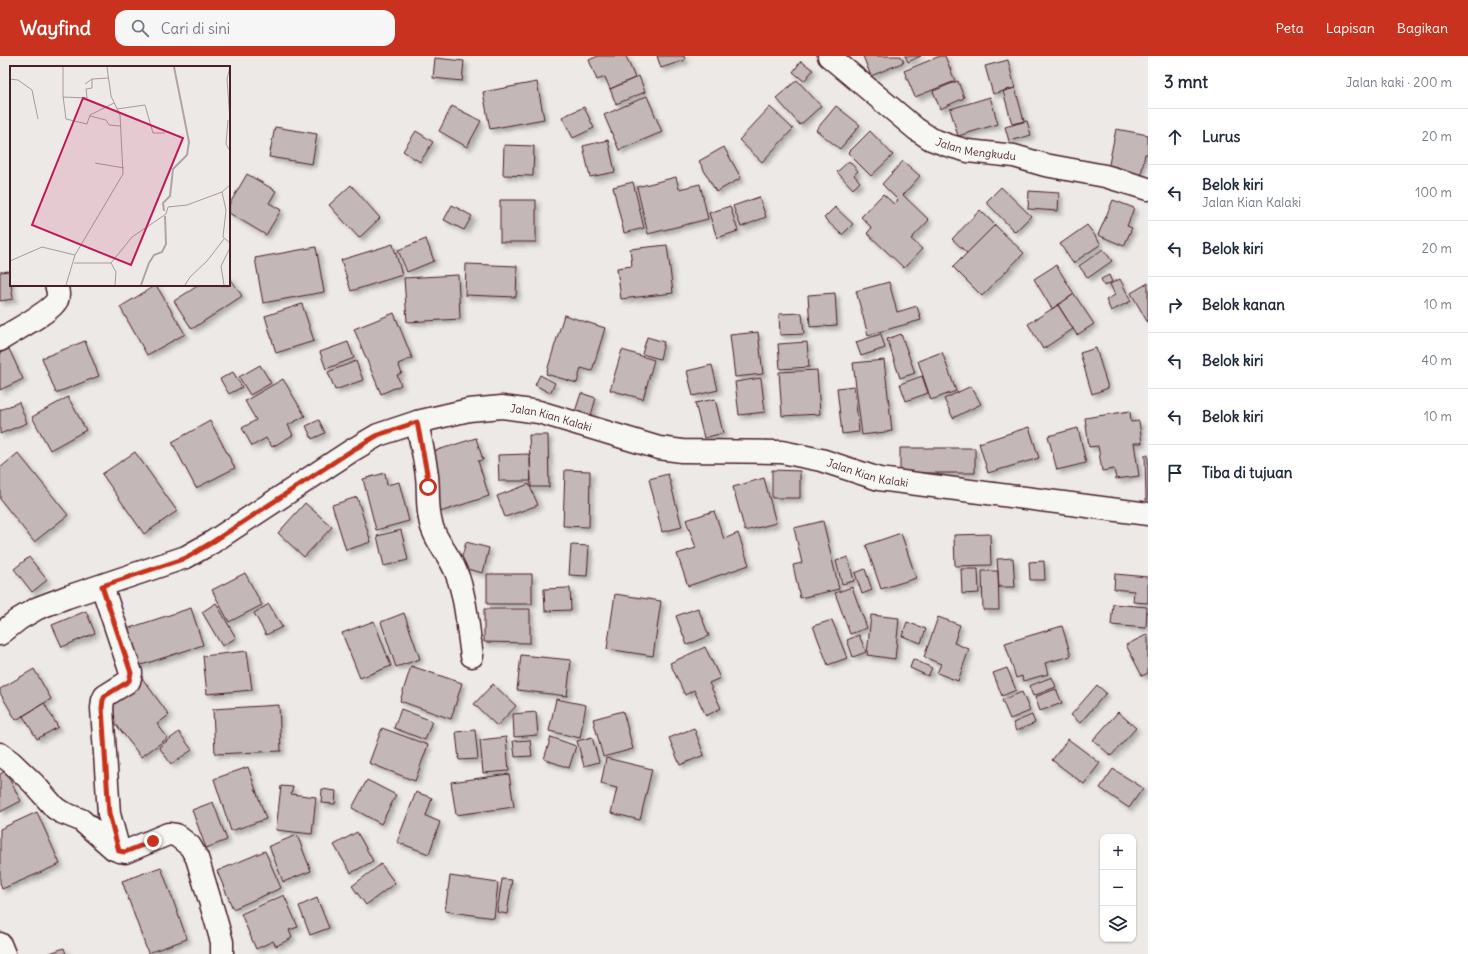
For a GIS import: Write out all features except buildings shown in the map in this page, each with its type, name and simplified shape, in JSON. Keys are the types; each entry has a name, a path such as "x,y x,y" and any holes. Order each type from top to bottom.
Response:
{"street":[{"name":"Jalan Mengkudu","path":"830,56 916,129 931,139 968,151 1014,156 1045,165 1105,176 1148,189"},
{"path":"0,340 54,305 58,295 56,286"},
{"name":"Jalan Kian Kalaki","path":"0,634 19,619 38,608 186,558 378,435 417,422 469,410 502,407 539,412 659,448 682,451 782,452 821,460 879,479 1148,514"},
{"path":"417,422 417,458 425,508 449,573 458,604 467,650"},
{"path":"102,586 131,673 129,681 105,696 102,708 109,814 119,851"},
{"path":"0,754 11,762 34,784 55,808 81,820 114,849 125,852 168,834 176,835 190,846 197,858 214,914 222,942 222,954"},
{"path":"0,944 4,954"}],"route":[{"path":"153,841 125,852 119,851 109,814 102,708 103,700 105,696 129,681 131,673 102,586 186,558 378,435 417,422 427,473 428,487"}]}
